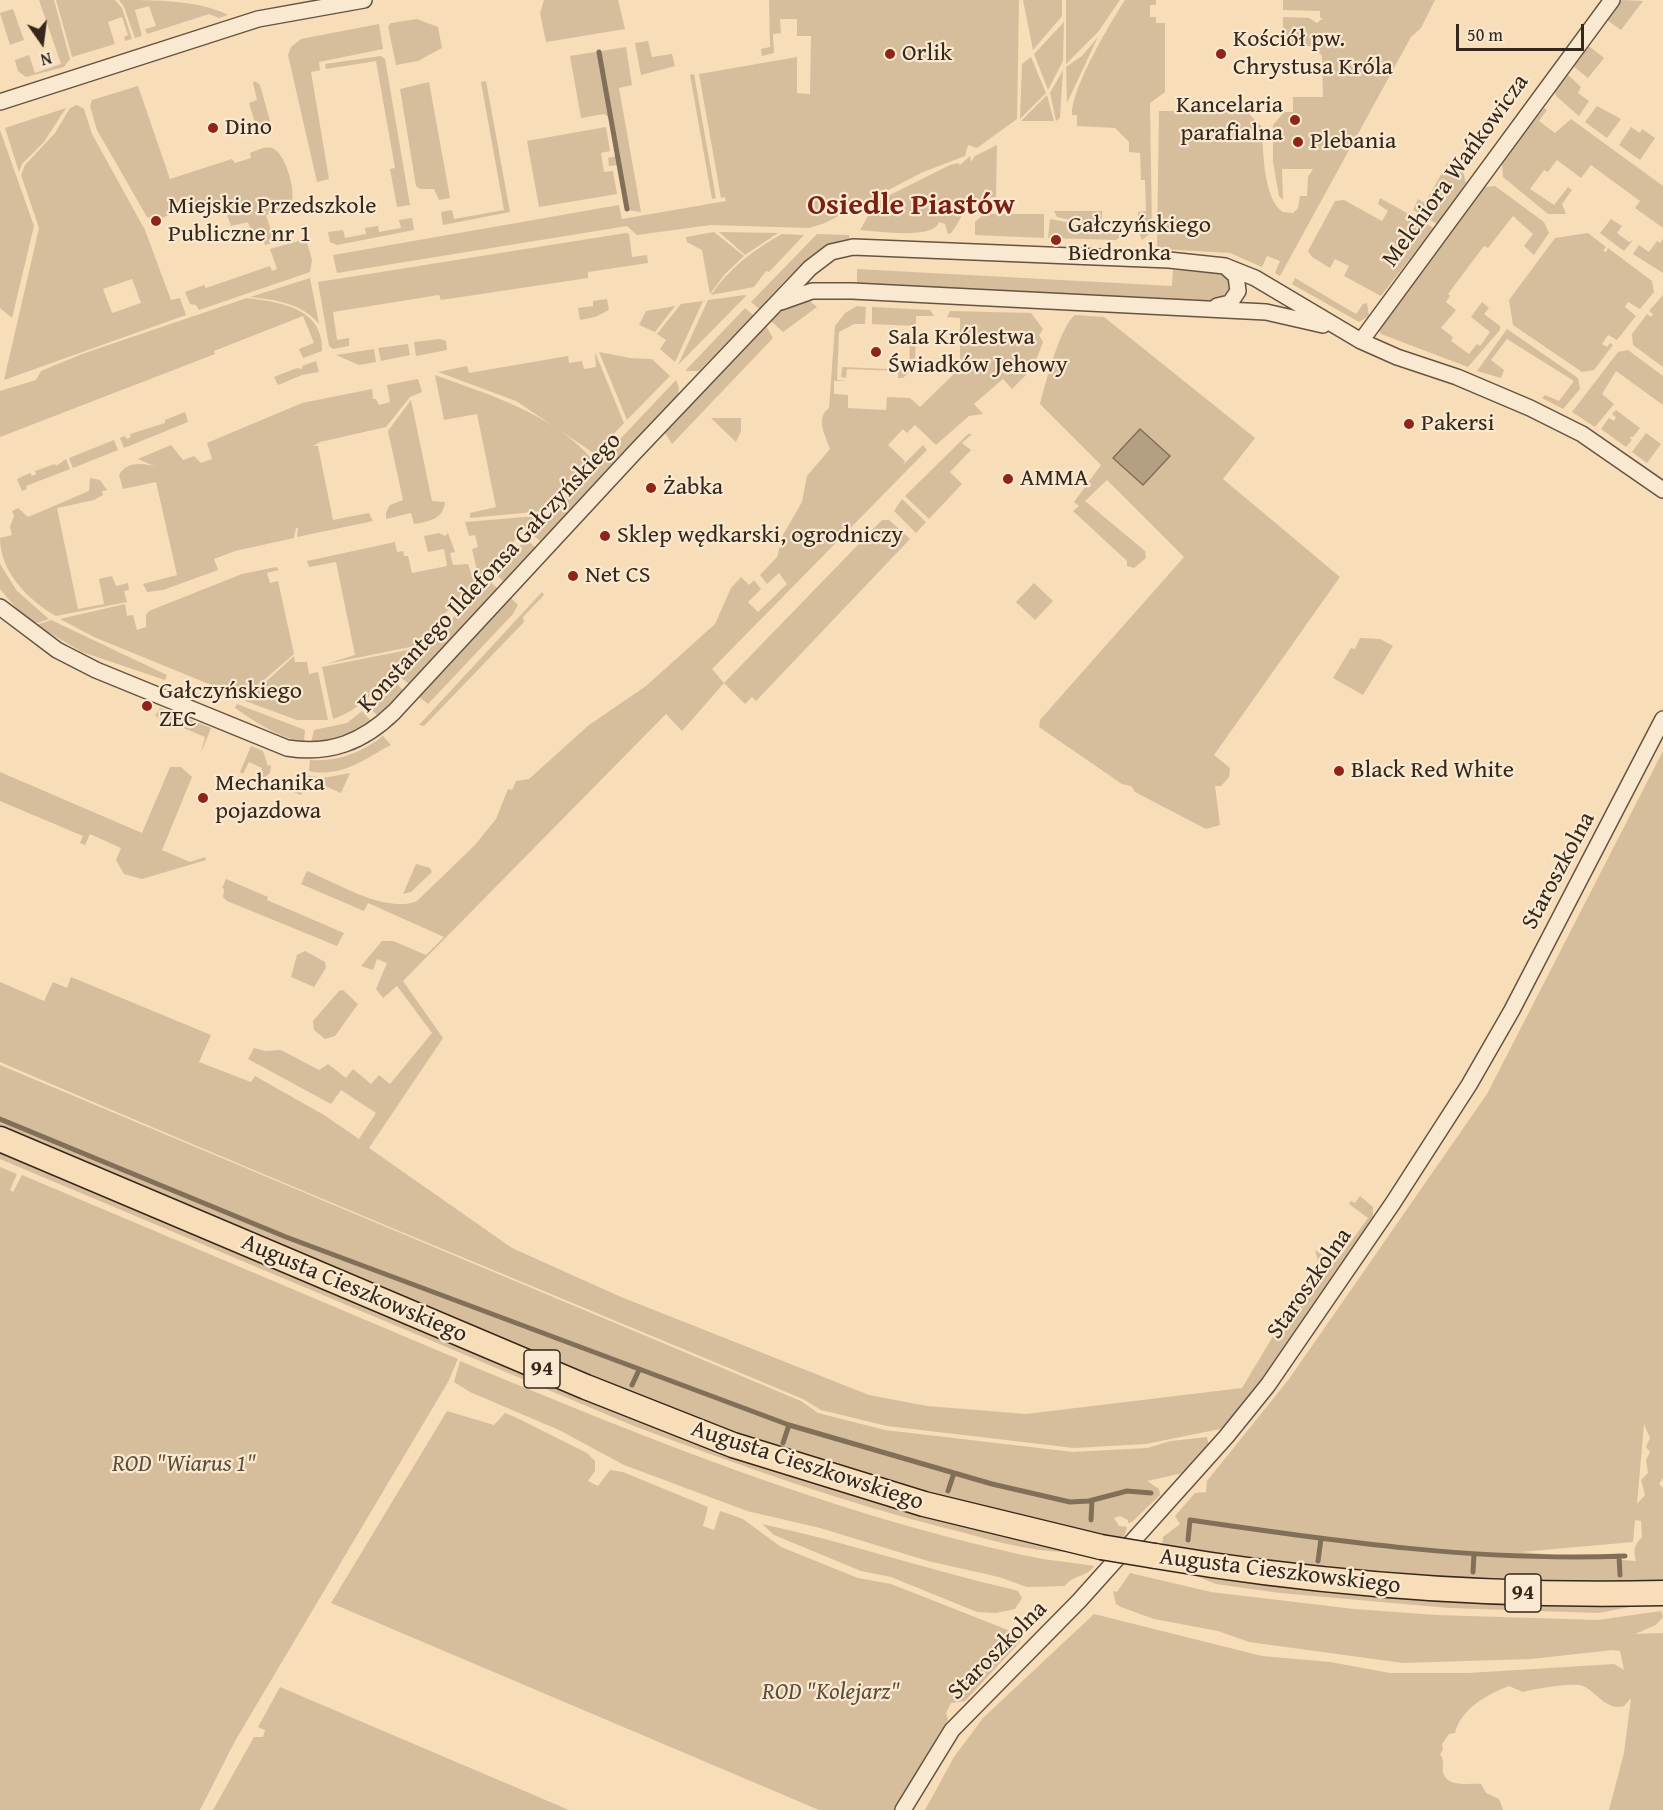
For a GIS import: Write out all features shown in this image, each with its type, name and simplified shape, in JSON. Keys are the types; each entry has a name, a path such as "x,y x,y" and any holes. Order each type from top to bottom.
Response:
{"main road":[{"name":"Augusta Cieszkowskiego","path":"0,1140 586,1387 733,1445 924,1504 1101,1547 1290,1578 1499,1593 1663,1593"}],"street":[{"path":"0,102 258,19 364,0"},
{"name":"Melchiora Wańkowicza","path":"1361,340 1612,0"},
{"name":"Konstantego Ildefonsa Gałczyńskiego","path":"0,607 57,650 96,670 287,748 307,751 345,746 380,726 394,712 635,452 820,259 842,248 853,247 1178,260 1225,266 1255,278 1343,331 1397,357 1480,386 1581,434 1663,490"},
{"name":"Konstantego Ildefonsa Gałczyńskiego","path":"1202,309 1225,305 1235,298 1238,287 1236,276 1225,266"},
{"name":"Konstantego Ildefonsa Gałczyńskiego","path":"777,305 794,296 828,290 1266,312 1343,331"},
{"name":"Staroszkolna","path":"903,1810 952,1730 1079,1601 1226,1437 1268,1385 1393,1203 1469,1085 1512,1010 1663,719"}],"green space":[{"path":"39,0 54,0 70,59 64,67 26,77 18,71 15,60 29,55 35,73 61,64"},
{"path":"56,0 115,0 122,8 132,39 125,41 124,37 128,35 122,17 108,22 115,44 72,57"},
{"path":"119,0 190,4 204,6 228,15 219,18 209,14 147,34 145,29 156,26 149,6 135,10 142,36 135,38 124,7"},
{"path":"544,0 618,0 625,29 546,42 540,13"},
{"path":"769,0 1019,0 1017,119 977,148 968,145 965,156 923,172 825,223 809,228 711,225 637,235 627,226 337,273 333,255 619,205 622,219 726,201 725,197 721,198 699,74 797,57 797,93 810,94 811,36 797,36 797,19 780,19 781,33 773,34 774,53 762,56 761,49 770,47"},
{"path":"1023,0 1062,0 1062,16 1033,50"},
{"path":"1066,0 1120,0 1098,32 1066,64"},
{"path":"1125,0 1156,0 1156,5 1150,5 1150,17 1156,17 1156,23 1165,23 1165,92 1150,103 1152,232 1142,240 1138,231 1138,212 1146,211 1145,180 1141,180 1140,153 1129,152 1129,142 1115,128 1077,126 1077,115 1072,115 1073,104 1084,73"},
{"path":"1283,0 1435,0 1421,28 1411,37 1280,276 1275,273 1280,261 1267,256 1262,267 1230,253 1160,249 1157,246 1159,111 1246,111 1262,127 1265,173 1271,197 1276,206 1283,212 1293,213 1298,208 1300,196 1307,196 1308,177 1313,169 1282,169 1283,200 1279,196 1273,162 1273,125 1284,112 1293,112 1293,97 1323,97 1322,56 1313,46 1283,47 1283,17 1309,18 1317,23 1323,18 1320,18 1320,11 1283,10"},
{"path":"1622,0 1643,1 1621,30 1607,20"},
{"path":"13,9 24,40 10,45 0,13"},
{"path":"417,19 438,27 442,48 418,61 396,65 388,26 391,23"},
{"path":"1064,22 1063,61 1048,90 1034,54"},
{"path":"379,24 383,49 319,62 320,70 311,72 329,179 317,182 288,55 291,47 301,39"},
{"path":"1098,37 1067,103 1066,67 1082,56"},
{"path":"648,41 652,57 672,54 675,66 641,75 635,43"},
{"path":"1589,46 1604,58 1588,78 1573,66"},
{"path":"626,47 632,85 619,88 641,212 627,210 619,165 609,166 608,158 617,156 611,119 604,114 581,118 570,56"},
{"path":"381,56 385,59 410,205 397,207 390,169 395,168 376,61 326,69 325,64"},
{"path":"1031,57 1046,93 1020,119 1022,64"},
{"path":"1063,70 1060,118 1056,121 1050,93"},
{"path":"694,74 716,198 712,199 690,75"},
{"path":"1567,74 1581,87 1578,93 1589,101 1579,116 1556,96 1555,91"},
{"path":"255,81 260,85 270,121 268,132 259,136 249,103 257,100 253,83"},
{"path":"486,81 510,212 443,225 441,212 452,210 454,219 504,210 481,82"},
{"path":"429,82 450,198 439,200 434,189 420,189 416,186 400,89"},
{"path":"138,86 170,179 232,159 235,163 251,158 250,153 264,148 277,151 289,173 292,198 286,208 266,215 275,242 265,245 264,242 253,238 248,222 231,226 223,204 194,214 189,204 158,219 147,217 97,130 90,106 92,100"},
{"path":"1047,95 1054,121 1021,121"},
{"path":"77,105 84,109 92,134 145,230 171,300 180,298 186,315 4,380 39,228 21,175 25,165 55,133 70,108","holes":["132,279 141,303 112,313 103,289"]},
{"path":"1597,106 1621,119 1607,138 1585,122"},
{"path":"66,108 44,142 22,164 19,172 5,128"},
{"path":"1544,108 1547,110 1539,121 1555,133 1571,119 1663,186 1663,228 1635,208 1640,201 1591,165 1581,178 1557,160 1548,172 1544,170 1530,189 1554,205 1568,187 1572,190 1562,204 1566,214 1548,214 1503,177 1502,162"},
{"path":"606,127 610,151 601,153 604,172 613,171 617,194 539,207 527,141"},
{"path":"1631,127 1640,133 1642,129 1655,138 1640,160 1619,145"},
{"path":"0,130 34,226 12,318 0,308"},
{"path":"997,145 996,197 969,204 951,233 948,234 945,224 939,222 935,228 916,233 860,230 876,202 950,165 958,163 960,165 970,156 971,162 975,156"},
{"path":"1448,162 1463,171 1466,183 1437,224 1413,210 1418,199 1425,203"},
{"path":"1495,186 1544,222 1549,233 1534,255 1524,246 1533,234 1513,216 1488,248 1484,246 1448,294 1450,296 1446,302 1456,310 1441,328 1453,337 1451,341 1469,354 1477,344 1480,346 1490,332 1471,317 1482,302 1489,308 1484,314 1500,326 1500,330 1468,367 1381,334 1379,330 1381,327 1485,187"},
{"path":"1380,198 1434,228 1381,296 1344,276 1349,266 1335,259 1330,268 1312,257 1308,251 1335,201 1344,200 1382,221 1388,211 1378,204"},
{"path":"1054,211 1102,211 1102,227 1057,217"},
{"path":"984,214 1044,214 1044,238 975,235 975,222"},
{"path":"412,218 414,230 337,245 330,242 328,232 343,230 345,238 366,234 365,228 378,226 379,232 401,228 399,220"},
{"path":"1050,219 1113,231 1120,233 1120,237 1116,240 1048,238"},
{"path":"1611,219 1622,226 1617,233 1629,242 1633,240 1624,251 1600,233"},
{"path":"714,232 744,256 725,274 710,294 702,250 687,242 686,237"},
{"path":"719,232 778,233 745,255"},
{"path":"1588,233 1606,247 1603,251 1606,252 1608,248 1652,281 1654,292 1640,309 1628,302 1625,307 1636,316 1617,340 1608,335 1602,344 1607,347 1610,343 1613,345 1594,370 1582,372 1513,325 1509,300 1555,238"},
{"path":"629,234 632,257 647,255 648,263 588,272 588,278 441,300 439,295 333,312 337,340 349,338 349,346 333,349 329,346 318,282"},
{"path":"782,234 804,235 769,272 766,271 754,287 711,295 743,260"},
{"path":"817,234 849,235 849,242 835,245 810,258 759,309 751,302"},
{"path":"306,239 312,260 310,272 199,310 196,305 190,304 185,292 204,285 206,288 270,266 272,271 277,269 270,249"},
{"path":"1663,239 1663,273 1633,254 1639,245 1649,252 1657,241 1660,243"},
{"path":"857,269 1172,286 1173,270 1216,273 1230,278 1233,284 1227,297 1217,301 857,284"},
{"path":"310,278 319,324 305,311 296,307 278,301 250,297"},
{"path":"1295,278 1356,314 1363,304 1367,303 1369,316 1359,322 1292,284"},
{"path":"1663,295 1663,367 1633,345 1632,334 1647,314 1651,317 1653,314 1649,311"},
{"path":"746,296 678,365 708,300"},
{"path":"247,298 286,305 308,316 316,325 321,337 322,351 303,358 299,349 314,343 303,316 214,351 215,354 0,437 0,391 36,380 41,371 82,354"},
{"path":"607,299 609,310 595,317 580,320 578,308 593,306 593,301"},
{"path":"807,299 817,307 783,332 771,321 785,306"},
{"path":"703,301 675,362 660,349 666,340 657,334 681,304"},
{"path":"675,306 655,332 639,325 646,311"},
{"path":"857,306 866,307 865,324 854,324 839,332 837,380 846,381 834,381 834,394 848,395 848,408 886,410 887,397 910,398 920,407 960,368 960,318 947,317 950,311 1031,313 1043,329 1039,335 1043,342 1033,368 1012,389 1003,379 974,404 983,414 969,416 936,445 915,425 907,433 903,429 888,445 905,461 903,465 923,445 927,450 712,669 724,683 682,731 666,714 403,981 443,1038 369,1148 512,1248 621,1297 869,1395 927,1406 1026,1414 1242,1388 1318,1261 1315,1250 1326,1257 1330,1252 1339,1258 1368,1218 1349,1204 1351,1201 1355,1203 1360,1196 1373,1207 1373,1219 1258,1386 1230,1422 1220,1429 1146,1444 1074,1448 887,1426 821,1410 803,1399 0,1062 0,982 44,1001 53,982 67,988 71,977 211,1035 199,1062 251,1082 255,1076 324,1115 359,1139 376,1113 341,1090 331,1104 248,1059 254,1048 265,1051 281,1050 319,1070 328,1064 346,1078 353,1069 371,1084 379,1075 390,1084 432,1033 397,986 383,998 376,989 387,963 377,959 373,970 361,966 382,941 393,941 426,955 444,937 368,903 364,911 301,884 307,871 376,900 405,904 417,901 475,845 496,819 508,789 512,790 516,781 529,779 589,725 646,686 715,624 731,588 741,577 749,585 754,580 761,589 748,602 758,612 787,584 779,573 767,584 760,575 777,557 783,535 802,502 807,476 830,449 822,422 829,408 835,326 845,313"},
{"path":"872,307 930,310 934,316 916,316 916,326 872,324"},
{"path":"745,308 753,315 699,371 685,371"},
{"path":"1075,315 1104,317 1255,438 1223,479 1340,577 1214,755 1230,768 1229,777 1221,786 1215,786 1220,825 1206,829 1135,792 1131,786 1122,784 1039,727 1040,720 1184,557 1107,480 1085,501 1145,551 1146,558 1134,568 1127,566 1127,561 1073,511 1079,506 1074,502 1101,465 1040,404 1059,343 1069,321"},
{"path":"766,326 773,338 672,444 665,433 667,429"},
{"path":"1507,329 1578,378 1580,389 1563,409 1542,398 1545,395 1559,401 1574,381 1507,339 1491,360 1504,370 1501,378 1477,371"},
{"path":"904,331 916,332 915,366 903,378 898,378 898,371 847,369 846,378 841,377 842,367 909,370 910,337 904,337"},
{"path":"440,339 446,341 447,350 416,356 414,342"},
{"path":"408,344 410,355 381,361 378,348"},
{"path":"374,349 376,362 359,365 336,355"},
{"path":"1628,350 1663,376 1663,405 1616,371 1602,394 1614,404 1595,427 1572,412 1618,352"},
{"path":"595,352 624,423 595,454 516,401 438,372 467,366 469,373 568,356 569,363 582,361 584,369 596,367"},
{"path":"599,352 630,358 652,359 670,376 627,420"},
{"path":"316,361 319,372 302,375 278,385 274,377 297,368 302,369 302,366"},
{"path":"435,375 498,398 539,417 576,443 592,459 544,511 470,518 470,513 496,507 477,414 444,420"},
{"path":"418,379 422,392 410,397 386,427 320,442 313,446 318,446 333,520 369,513 373,521 297,537 298,528 296,528 294,538 235,551 214,559 218,570 163,590 147,592 143,584 177,575 156,482 123,489 119,475 122,470 131,465 141,464 156,467 138,459 171,445 183,460 194,456 201,463 212,459 207,443 302,403 372,389 373,399 376,399 379,405 390,402 387,385"},
{"path":"676,380 679,388 678,395 541,542 531,533"},
{"path":"411,400 432,501 445,502 441,513 434,519 414,524 411,513 386,519 386,512 390,505 403,500 388,431"},
{"path":"1616,410 1640,428 1633,437 1629,437 1632,440 1626,447 1601,429 1609,418 1614,421 1616,417 1612,414"},
{"path":"185,412 188,422 124,448 120,438 125,436 127,439 131,437 130,434 165,423 165,420"},
{"path":"711,418 741,418 741,431 736,442"},
{"path":"1646,433 1661,444 1647,463 1632,452"},
{"path":"968,434 972,434 962,443 971,450 950,472 962,484 929,519 905,496"},
{"path":"114,440 118,450 73,468 69,458"},
{"path":"66,459 70,469 26,486 27,489 22,491 17,479 30,473 32,476 36,474 35,471 55,464 56,466"},
{"path":"90,478 100,480 107,490 102,491 103,495 94,500 57,508 78,609 104,604 99,579 112,576 116,586 128,583 129,590 124,591 127,602 56,616 26,594 18,584 5,562 0,538 12,535 10,527 14,516 12,511 18,508 28,517 89,491"},
{"path":"902,499 926,522 916,533 894,511"},
{"path":"537,516 479,579 472,549 478,547 475,535 469,536 465,522"},
{"path":"882,520 889,520 910,539 756,701 752,697 745,704 724,683"},
{"path":"439,533 445,536 448,533 455,552 450,553 453,565 468,564 474,582 415,646 326,664 355,655 336,562 309,567 307,561 395,542 397,552 403,551 404,556 408,556 412,573 447,566 444,549 428,552 424,536"},
{"path":"526,539 536,548 504,582 495,573"},
{"path":"0,564 17,591 49,619 34,624 21,614 0,589"},
{"path":"276,567 279,570 267,573 270,583 278,581 294,654 243,698 94,637 60,619 125,604 127,616 133,615 137,630 146,627 146,615 149,611 242,574"},
{"path":"488,580 497,588 409,684 399,676"},
{"path":"1034,583 1053,601 1035,620 1016,602"},
{"path":"542,592 544,595 523,617 524,622 424,726 419,725"},
{"path":"511,598 518,605 513,614 428,704 418,696"},
{"path":"51,620 167,675 165,680 82,652 36,625"},
{"path":"1360,638 1380,639 1393,646 1363,695 1333,678 1351,648 1355,649"},
{"path":"412,649 367,699 333,719 322,667"},
{"path":"294,656 295,662 307,662 309,674 318,672 328,720 297,720 245,701"},
{"path":"394,681 403,690 378,716 369,707"},
{"path":"237,704 305,730 304,742 268,729 235,708"},
{"path":"160,708 211,728 201,753 205,737 155,716"},
{"path":"362,711 372,722 337,742 311,743 314,730 347,723"},
{"path":"383,736 391,745 352,766 332,772 309,771 310,760 339,758 366,747"},
{"path":"251,746 263,751 268,766 271,765 270,773 261,781 257,779 262,768 249,762 243,774 240,772"},
{"path":"1663,751 1663,1478 1659,1484 1663,1488 1663,1584 1426,1580 1262,1564 1162,1548 1163,1537 1180,1524 1175,1516 1195,1493 1206,1492 1207,1481 1289,1379 1487,1094","holes":["1644,1424 1650,1438 1646,1447 1650,1452 1646,1460 1648,1473 1641,1480 1645,1495 1637,1504","1635,1520 1641,1521 1642,1537 1635,1548 1636,1561 1521,1552 1633,1542"]},
{"path":"170,767 181,767 192,777 162,850 190,862 205,857 206,860 142,879 124,874 116,860 121,848 90,834 85,845 80,843 83,836 0,801 0,772 142,833"},
{"path":"350,773 341,793 308,779 301,795 290,791 299,774 323,778"},
{"path":"416,864 430,868 432,872 411,892 403,894"},
{"path":"226,879 268,897 267,900 344,933 337,946 227,901 223,897 224,889 222,888"},
{"path":"305,951 325,962 326,968 314,987 291,977 297,955"},
{"path":"343,990 358,1004 335,1036 325,1039 314,1030 313,1021 339,991"},
{"path":"0,1065 801,1401 818,1413 885,1430 1073,1452 1147,1448 1171,1441 1207,1437 1209,1446 1183,1473 1147,1481 1159,1489 1160,1495 1132,1522 1128,1523 1128,1520 1120,1516 1114,1518 1119,1526 1127,1527 1123,1541 885,1484 747,1440 623,1392 0,1130"},
{"path":"0,1150 743,1460 930,1519 1069,1552 1038,1550 1008,1544 869,1507 751,1469 634,1426 0,1159"},
{"name":"ROD \"Wiarus 1\"","path":"0,1167 17,1174 10,1190 13,1192 22,1175 458,1359 448,1382 235,1741 200,1810 0,1810"},
{"path":"460,1361 666,1444 805,1494 946,1536 1027,1556 1094,1566 1065,1586 1027,1587 999,1577 928,1561 820,1528 747,1511 624,1465 559,1430 470,1392 454,1382"},
{"name":"ROD \"Kolejarz\"","path":"447,1411 494,1425 505,1413 515,1417 587,1453 595,1461 595,1471 588,1481 598,1486 610,1470 623,1472 708,1507 703,1526 714,1530 720,1511 743,1519 781,1547 858,1578 891,1584 1008,1630 1020,1639 1020,1642 965,1701 951,1703 946,1713 948,1720 895,1810 819,1810 331,1603"},
{"path":"762,1524 1011,1589 1018,1591 1022,1598 1015,1609 996,1613 977,1612 891,1577 861,1571 774,1535"},
{"path":"1130,1573 1211,1592 1354,1609 1436,1615 1598,1620 1661,1611 1663,1617 1656,1625 1635,1634 1663,1633 1663,1810 1609,1810 1624,1753 1631,1698 1624,1706 1612,1706 1583,1686 1571,1685 1523,1692 1509,1686 1500,1690 1483,1698 1469,1710 1458,1724 1455,1733 1449,1734 1442,1744 1443,1750 1440,1754 1445,1777 1453,1783 1481,1784 1486,1793 1499,1799 1503,1810 925,1810 954,1757 983,1718 1094,1614 1262,1656 1330,1662 1390,1673 1468,1673 1614,1664 1624,1670 1620,1651 1613,1650 1531,1659 1403,1663 1249,1642 1218,1631 1154,1619 1121,1607 1116,1604 1113,1591 1117,1592"},
{"path":"1189,1573 1302,1588 1414,1599 1527,1604 1640,1605 1599,1613 1449,1608 1280,1593 1216,1584"},
{"path":"280,1687 569,1810 213,1810 254,1737 263,1737 265,1730 258,1727"}],"shaded area":[{"path":"1140,429 1170,456 1143,485 1113,458"}],"waterway":[{"path":"599,52 627,209"},
{"path":"0,1119 286,1237 789,1425 992,1484 1070,1502 1089,1501 1127,1491 1151,1493"},
{"path":"632,1385 639,1370"},
{"path":"783,1443 789,1425"},
{"path":"948,1491 954,1473"},
{"path":"1091,1520 1092,1500"},
{"path":"1188,1540 1190,1520 1352,1542 1461,1553 1570,1557 1625,1556"},
{"path":"1318,1561 1321,1539"},
{"path":"1473,1572 1474,1554"},
{"path":"1619,1556 1620,1575"}],"place":[{"name":"Orlik","path":"890,54"},
{"name":"Kościół pw. Chrystusa Króla","path":"1221,54"},
{"name":"Kancelaria parafialna","path":"1295,120"},
{"name":"Dino","path":"213,128"},
{"name":"Plebania","path":"1298,142"},
{"name":"Miejskie Przedszkole Publiczne nr 1","path":"156,221"},
{"name":"Gałczyńskiego Biedronka","path":"1056,240"},
{"name":"Sala Królestwa Świadków Jehowy","path":"876,352"},
{"name":"Pakersi","path":"1409,424"},
{"name":"AMMA","path":"1008,479"},
{"name":"Żabka","path":"651,488"},
{"name":"Sklep wędkarski, ogrodniczy","path":"605,536"},
{"name":"Net CS","path":"573,576"},
{"name":"Gałczyńskiego ZEC","path":"147,706"},
{"name":"Black Red White","path":"1339,771"},
{"name":"Mechanika pojazdowa","path":"203,798"}],"district":[{"name":"Osiedle Piastów","path":"911,206"}]}
